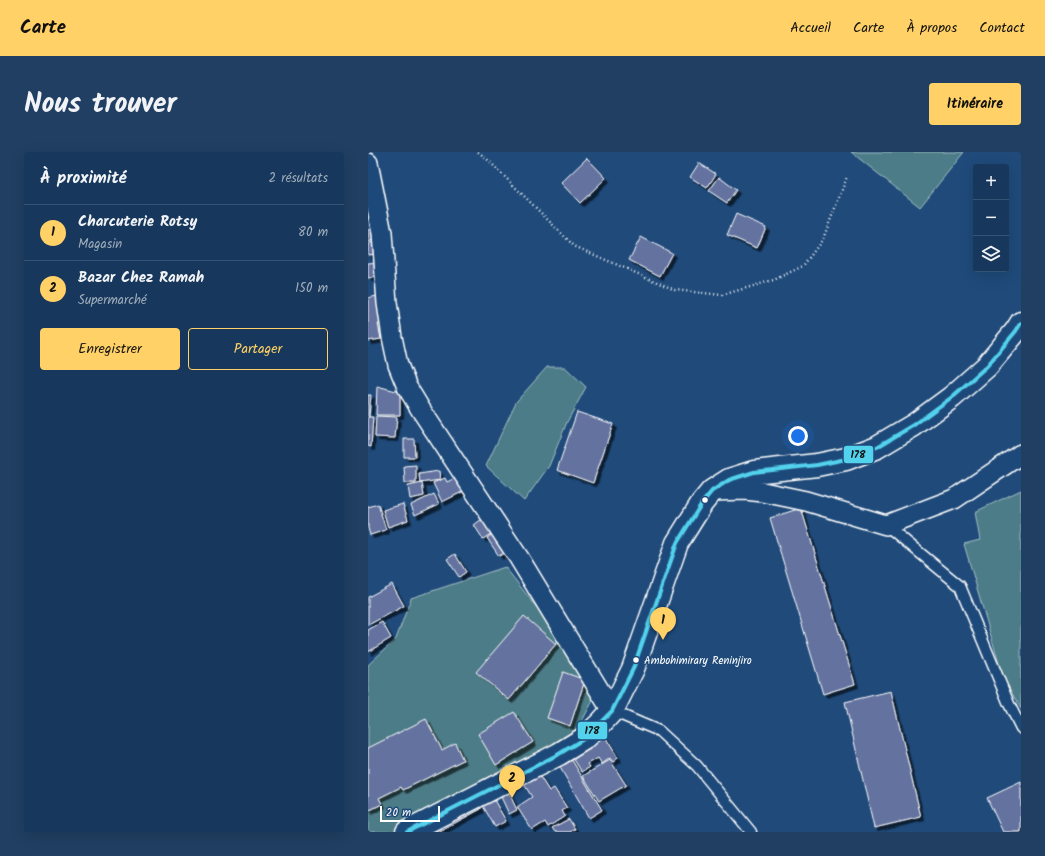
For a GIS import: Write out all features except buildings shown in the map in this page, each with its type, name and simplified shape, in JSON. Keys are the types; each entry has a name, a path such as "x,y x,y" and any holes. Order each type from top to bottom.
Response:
{"street":[{"path":"368,163 382,233 387,303 398,365 408,387 425,417 519,558 612,712"},
{"path":"407,832 559,754 585,738 612,712 633,669 677,543 702,503 712,491 729,480 754,472 817,466 846,459 877,447 914,425 952,398 987,366 1021,323"},
{"path":"712,491 745,490 763,492 806,502 886,525 954,499 1021,454"}],"lane":[{"path":"886,525 960,586 1021,728"},
{"path":"612,712 659,731 697,766 751,832"}],"path":[{"path":"478,152 485,157 574,246 674,290 722,295 774,280 803,266 823,239 847,177"}],"green space":[{"path":"851,152 964,152 920,207"},
{"path":"547,367 565,367 586,387 567,422 549,466 524,501 486,466 516,402"},
{"path":"1021,490 1021,709 1003,677 964,544 980,540 975,512"},
{"path":"505,567 574,655 596,695 575,734 396,832 368,832 368,665 396,639 411,598"}],"transit line":[{"name":"178","path":"407,832 559,754 585,738 612,711 633,669 677,543 702,503 712,491 729,480 754,472 817,465 846,459 877,447 914,425 952,397 987,366 1021,323"}],"place":[{"name":"Charcuterie Rotsy","path":"663,640"},
{"name":"Ambohimirary Reninjiro","path":"636,660"},
{"name":"Bazar Chez Ramah","path":"512,798"}]}
